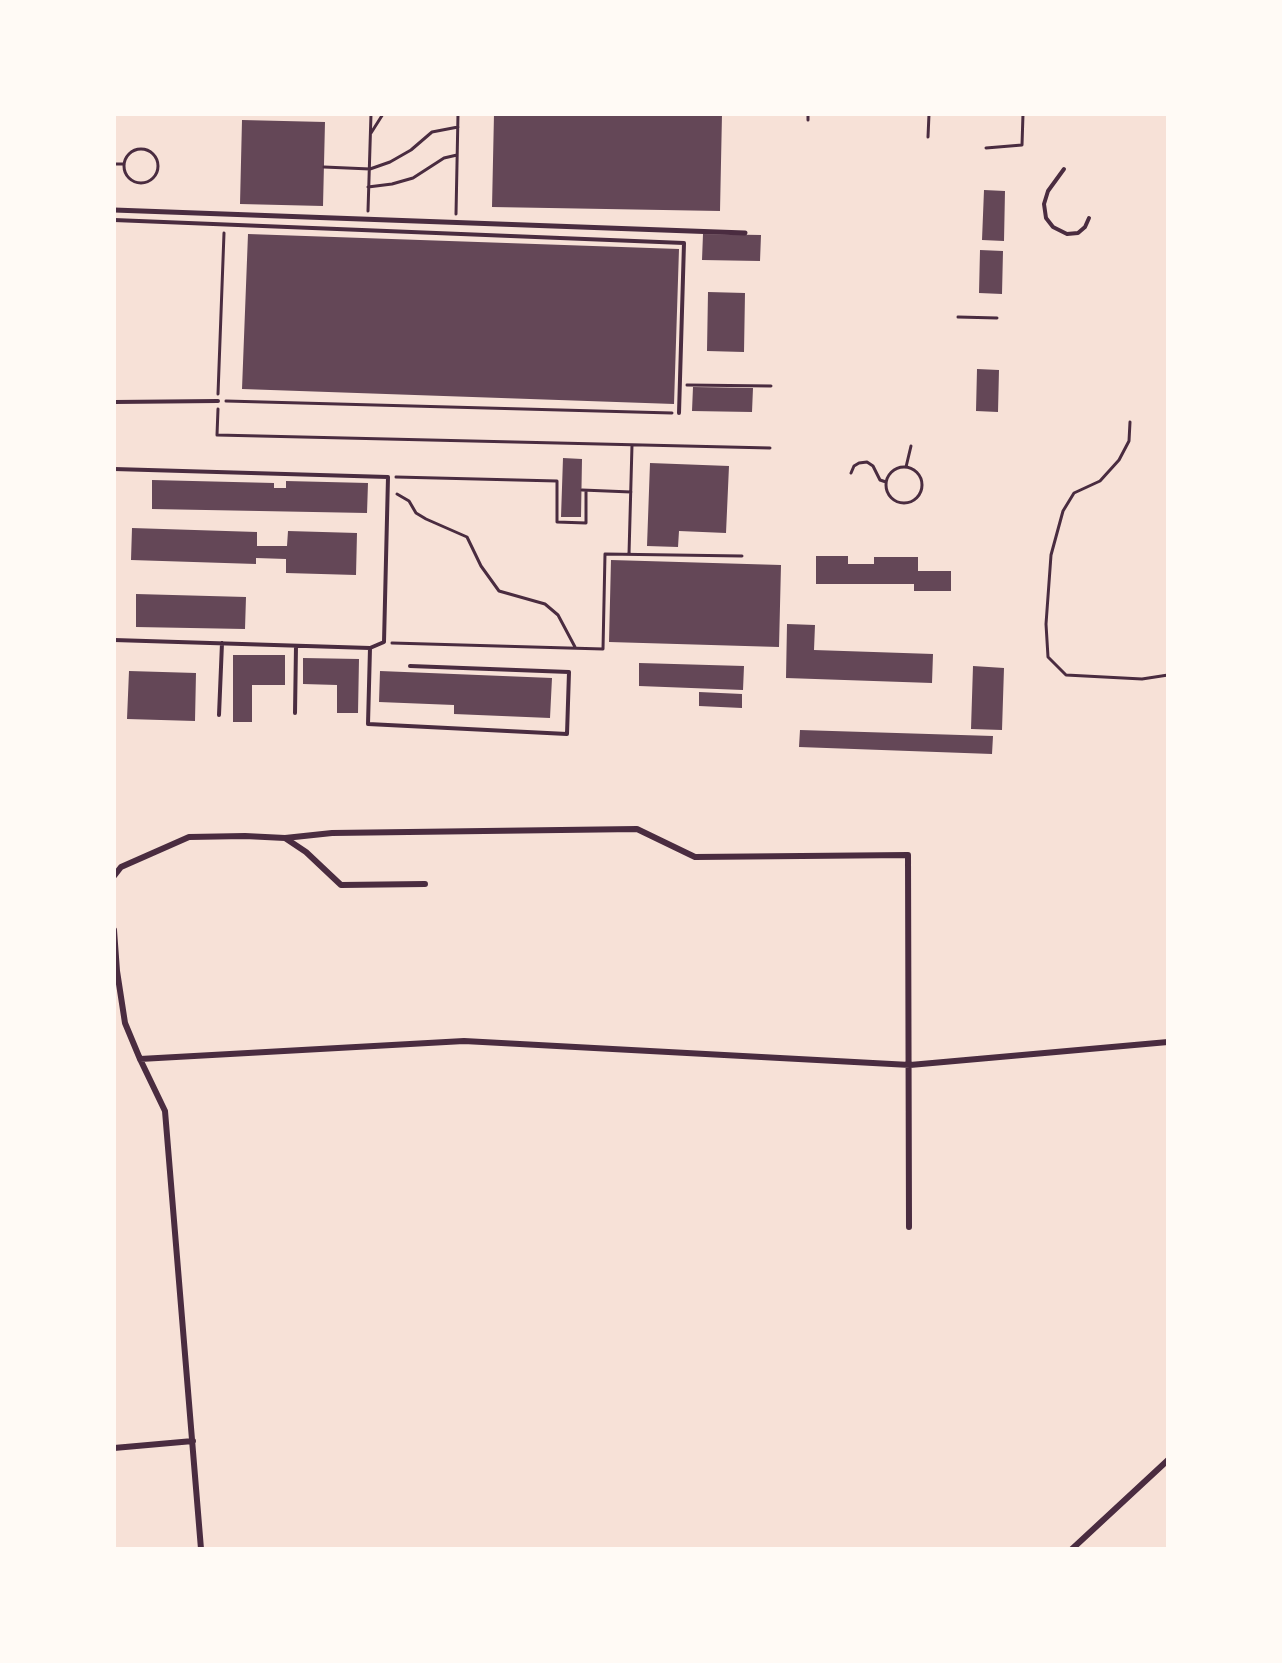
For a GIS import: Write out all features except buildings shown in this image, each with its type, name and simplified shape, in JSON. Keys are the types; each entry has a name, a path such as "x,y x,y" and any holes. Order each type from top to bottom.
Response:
{"street":[{"path":"114,210 746,233"},
{"path":"114,876 121,867 189,837 285,838 332,833 637,829 695,857 908,855 909,1227"},
{"path":"285,838 306,852 341,885 425,884"},
{"path":"114,930 117,971 125,1023 165,1111 201,1549"},
{"path":"140,1059 464,1041 910,1065 1168,1042"},
{"path":"114,1448 193,1441"},
{"path":"1072,1549 1168,1460"}],"lane":[{"path":"1064,169 1048,191 1044,204 1046,218 1053,227 1067,234 1078,233 1085,227 1089,218"},
{"path":"114,220 684,243 679,413"},
{"path":"114,402 218,401"},
{"path":"114,469 388,477 384,642 370,648 114,640"},
{"path":"219,715 222,643"},
{"path":"295,713 296,646"},
{"path":"370,648 368,724 567,734 569,672 410,666"}],"path":[{"path":"367,220 371,114"},
{"path":"370,135 383,114"},
{"path":"456,223 458,114"},
{"path":"808,114 808,120"},
{"path":"928,137 929,114"},
{"path":"986,148 1022,145 1023,114"},
{"path":"324,167 370,169 390,162 411,150 432,132 458,127"},
{"path":"144,149 154,154 159,165 151,180 140,183 134,182 126,175 123,164 125,158 133,150 144,149"},
{"path":"368,187 413,178 444,158 457,154"},
{"path":"114,164 123,164"},
{"path":"224,225 217,435 770,448"},
{"path":"958,317 997,318"},
{"path":"680,385 771,387"},
{"path":"218,401 679,413"},
{"path":"1130,422 1129,441 1119,460 1100,481 1074,492 1064,512 1052,555 1046,624 1048,657 1066,675 1142,679 1168,675"},
{"path":"629,554 632,445"},
{"path":"906,467 911,446"},
{"path":"851,473 854,466 867,462 873,466 880,480 886,482"},
{"path":"906,467 915,471 922,480 921,492 914,501 902,503 892,498 886,488 886,482 892,472 906,467"},
{"path":"388,477 557,481 557,522 586,523 586,490"},
{"path":"388,489 410,501 416,513 467,537 481,566 499,591 545,604 558,615 575,648"},
{"path":"582,490 631,492"},
{"path":"384,642 603,649 605,554 742,556"}]}
